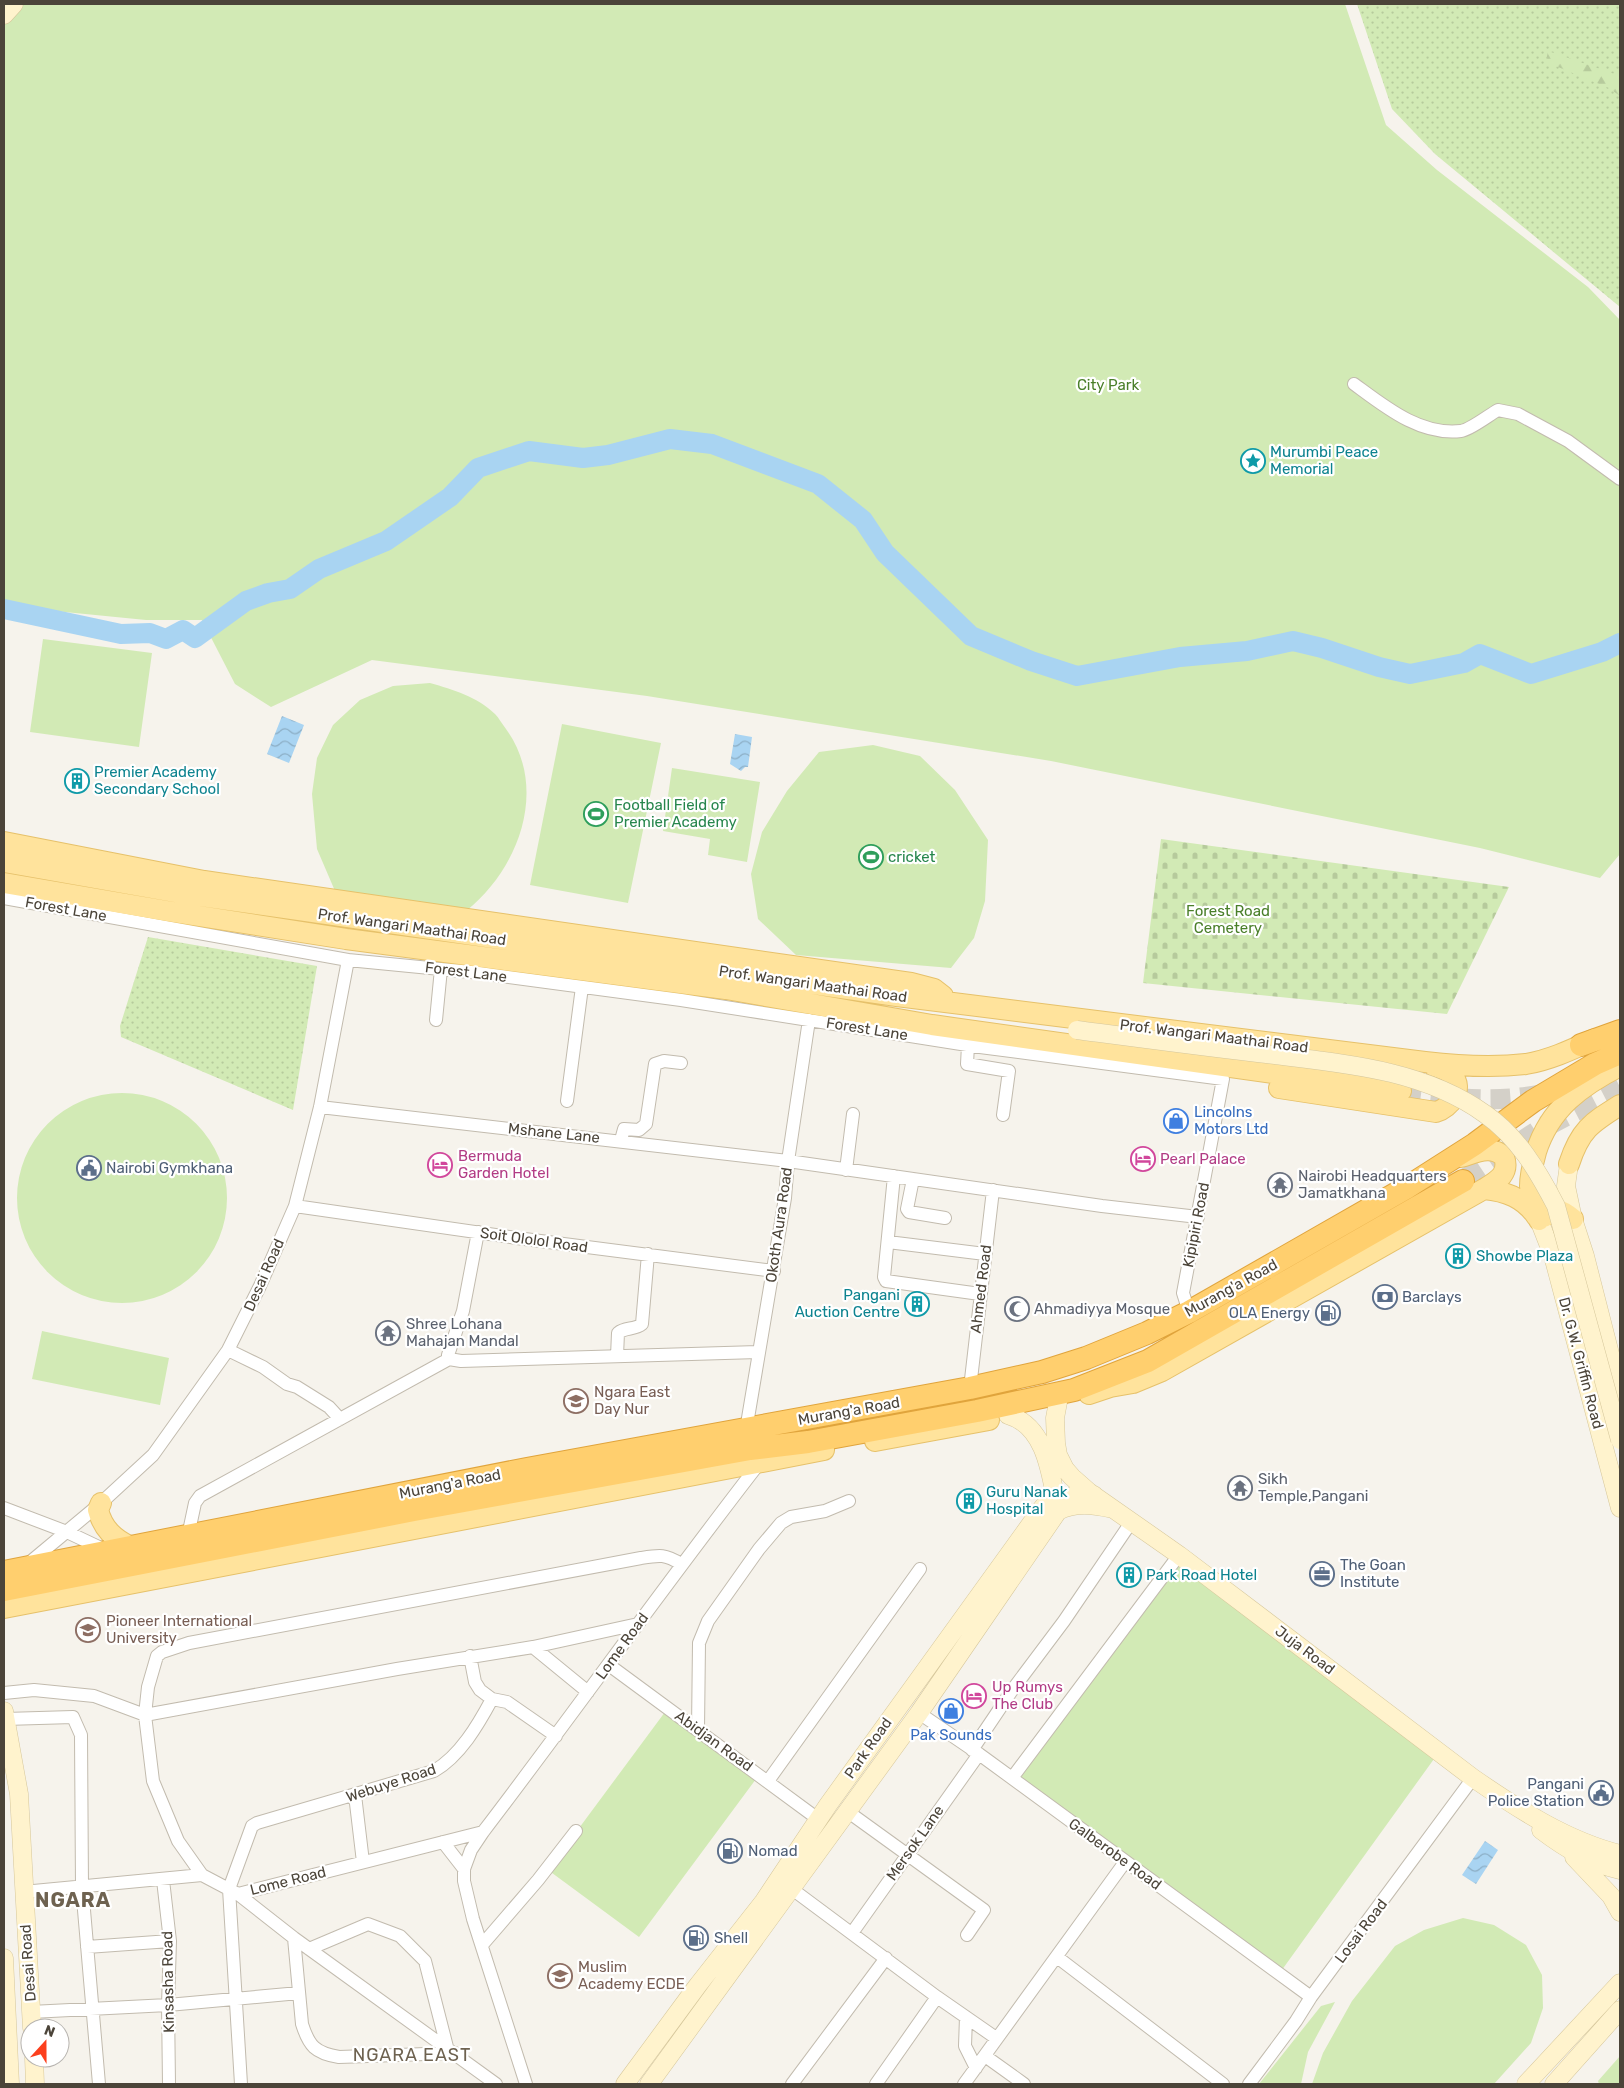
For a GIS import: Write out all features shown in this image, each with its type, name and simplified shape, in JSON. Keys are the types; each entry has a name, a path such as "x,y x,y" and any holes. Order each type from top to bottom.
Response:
{"highway":[{"name":"Prof. Wangari Maathai Road","path":"1581,1045 1620,1029"},
{"name":"Murang'a Road","path":"4,1572 26,1566 108,1552 527,1469 970,1388 1042,1372 1086,1358 1147,1333 1188,1312 1451,1160 1533,1101 1595,1064 1620,1053"},
{"name":"Murang'a Road","path":"4,1590 414,1510 750,1449 808,1442 1084,1391 1148,1361 1463,1181"}],"main road":[{"path":"4,15 14,4"},
{"path":"4,842 204,881 911,983 934,989 953,1004"},
{"name":"Prof. Wangari Maathai Road","path":"4,862 180,894 953,1004 1425,1062 1467,1066 1527,1064 1555,1056 1581,1045"},
{"name":"Prof. Wangari Maathai Road","path":"4,882 336,938 726,989 942,1027 1402,1091"},
{"path":"985,1008 1078,1030"},
{"path":"893,1018 1078,1030"},
{"name":"Prof. Wangari Maathai Road","path":"1078,1030 1332,1063 1398,1074 1441,1089 1485,1114 1506,1132 1538,1171 1556,1206 1620,1440"},
{"path":"1222,1079 1424,1111 1436,1112 1444,1110 1458,1090 1456,1081 1452,1074 1425,1062"},
{"path":"1539,1221 1530,1185 1533,1162 1541,1137 1553,1116 1573,1095 1620,1066"},
{"path":"1569,1164 1574,1147 1585,1130 1620,1105"},
{"path":"1084,1391 1133,1383 1162,1371 1484,1189 1503,1175 1506,1162 1500,1152 1487,1150 1451,1160"},
{"name":"Dr. G.W. Griffin Road","path":"1569,1164 1566,1186 1573,1219 1585,1256 1620,1393"},
{"path":"1484,1189 1504,1191 1512,1195 1532,1210 1539,1221"},
{"path":"1539,1221 1547,1214 1558,1210 1573,1219"},
{"name":"Dr. G.W. Griffin Road","path":"1539,1221 1553,1256 1620,1508"},
{"name":"Murang'a Road","path":"4,1608 761,1461 945,1429 1058,1402 1084,1391"},
{"name":"Juja Road","path":"1058,1402 1055,1418 1058,1456 1068,1473 1094,1495 1179,1555 1474,1778 1514,1806 1564,1848 1590,1861 1620,1870"},
{"path":"1008,1415 1024,1422 1039,1444 1050,1469 1057,1506"},
{"path":"1057,1506 1075,1495 1094,1495"},
{"path":"101,1503 98,1510 108,1532 119,1541 131,1547"},
{"path":"1057,1506 1081,1504 1113,1509"},
{"name":"Park Road","path":"649,2084 919,1713 1057,1506"},
{"name":"Park Road","path":"625,2084 764,1901 818,1819 899,1704 1043,1508 1057,1506"},
{"name":"Desai Road","path":"4,1717 19,1794 31,2018"},
{"name":"Juja Road","path":"1514,1806 1598,1848 1620,1854"},
{"path":"1598,1848 1620,1845"},
{"path":"1564,1848 1611,1896 1620,1912"},
{"name":"Desai Road","path":"4,1958 10,2084"},
{"path":"1526,2084 1620,1981"},
{"path":"1554,2084 1620,2010"},
{"path":"34,2068 35,2084"}],"street":[{"path":"1354,384 1392,412 1433,430 1462,431 1498,410 1518,414 1568,441 1620,479"},
{"name":"Forest Lane","path":"4,898 348,960 441,968 582,987 968,1045"},
{"name":"Desai Road","path":"26,1566 101,1503 153,1455 228,1350 260,1286 295,1206 320,1106 348,960"},
{"path":"436,1020 441,968"},
{"path":"567,1101 582,987"},
{"name":"Okoth Aura Road","path":"746,1430 758,1352 774,1271 808,1020"},
{"path":"1008,1071 967,1064 968,1045 1222,1079"},
{"path":"1002,1115 1011,1051"},
{"path":"621,1140 624,1129 639,1130 646,1124 655,1064 664,1061 681,1063"},
{"name":"Kipipiri Road","path":"1188,1312 1183,1293 1222,1079"},
{"name":"Mshane Lane","path":"320,1106 788,1161 1198,1217"},
{"path":"846,1170 853,1114"},
{"path":"894,1176 884,1277 886,1281 980,1294"},
{"path":"912,1178 907,1209 909,1212 945,1218"},
{"name":"Ahmed Road","path":"970,1388 993,1190"},
{"name":"Soit Ololol Road","path":"295,1206 774,1271"},
{"path":"450,1359 448,1355 463,1311 478,1232"},
{"path":"888,1242 985,1254"},
{"path":"617,1356 618,1333 621,1330 638,1328 642,1324 648,1254"},
{"path":"228,1350 305,1392 329,1407 340,1419"},
{"path":"188,1536 195,1503 200,1496 450,1359 461,1361 758,1352"},
{"name":"Lome Road","path":"526,2084 473,1918 464,1881 464,1869 471,1850 609,1665 681,1564 761,1461"},
{"path":"698,1728 699,1642 708,1621 759,1549 781,1523 791,1517 825,1511 849,1501"},
{"path":"4,1508 67,1532 108,1552"},
{"name":"Mersok Lane","path":"852,1933 1132,1521"},
{"path":"496,2084 294,1938 233,1891 202,1875 178,1841 153,1781 145,1715 148,1687 157,1656 162,1652 189,1643 641,1558 660,1555 668,1556 681,1564"},
{"path":"1012,1778 1179,1555"},
{"path":"768,1781 920,1569"},
{"path":"4,1692 34,1690 94,1696 145,1715 470,1656 533,1647 638,1624"},
{"path":"533,1647 588,1692"},
{"path":"470,1656 475,1682 480,1690 492,1699 507,1702 556,1736"},
{"name":"Abidjan Road","path":"609,1665 698,1728 818,1819"},
{"name":"Webuye Road","path":"233,1891 252,1826 434,1771 445,1765 454,1756 482,1718 492,1699"},
{"name":"Galberobe Road","path":"919,1713 1012,1778 1311,1997"},
{"path":"4,1717 73,1717 81,1735 82,1887 99,2084"},
{"name":"Losai Road","path":"1249,2084 1296,2021 1311,1997 1474,1778"},
{"path":"355,1795 363,1862"},
{"path":"847,1811 906,1856 984,1910 967,1935"},
{"path":"482,1945 538,1880 576,1831"},
{"name":"Lome Road","path":"233,1891 363,1862 483,1832"},
{"path":"443,1842 464,1869"},
{"path":"964,2084 1125,1862"},
{"path":"23,1892 202,1875"},
{"name":"Kinsasha Road","path":"163,1880 170,1941 168,2005 169,2084"},
{"path":"792,1889 937,1997 996,2038"},
{"path":"233,1891 241,2084"},
{"path":"310,1949 368,1924 400,1936 425,1961 451,2050"},
{"path":"294,1938 302,2024 306,2036 313,2047 323,2054 339,2057 451,2050"},
{"path":"87,1947 170,1941"},
{"path":"1057,1957 1222,2084"},
{"path":"792,2084 886,1958"},
{"path":"42,2018 93,2009 168,2005 299,1993"},
{"path":"692,1994 707,2005"},
{"path":"876,2084 937,1997"},
{"path":"966,2017 965,2046 976,2068"},
{"path":"986,2056 1024,2084"}],"green space":[{"name":"City Park","path":"4,4 1345,4 1386,125 1437,170 1588,287 1620,320 1620,854 1600,878 1480,848 1051,761 647,696 372,660 271,707 235,684 202,620 146,620 4,606"},
{"path":"1357,4 1620,4 1620,307 1435,154 1392,109"},
{"path":"1548,51 1620,76 1620,96 1609,88 1546,62"},
{"path":"43,639 152,653 139,747 30,732"},
{"path":"430,683 472,698 495,714 519,752 525,776 526,801 522,826 513,851 501,873 485,894 466,911 335,891 317,849 312,794 317,758 333,725 360,700 393,686"},
{"name":"Football Field of Premier Academy","path":"562,724 661,743 628,903 530,885"},
{"name":"cricket","path":"873,745 920,756 955,790 988,840 985,901 974,938 951,968 796,955 758,919 751,874 762,832 787,791 819,752"},
{"path":"672,768 760,782 747,862 708,855 710,839 663,831"},
{"name":"Forest Road Cemetery","path":"1161,839 1509,887 1447,1014 1143,983"},
{"path":"148,937 317,966 293,1110 121,1037 120,1026"},
{"path":"122,1093 142,1095 162,1101 180,1111 196,1124 209,1140 219,1158 225,1178 227,1198 225,1218 219,1238 209,1256 196,1272 180,1285 162,1295 142,1301 122,1303 102,1301 82,1295 64,1285 48,1272 35,1256 25,1238 19,1218 17,1198 19,1178 25,1158 35,1140 48,1124 64,1111 82,1101 102,1095"},
{"path":"42,1331 169,1358 160,1405 32,1379"},
{"path":"1179,1555 1439,1752 1279,1974 1012,1778"},
{"path":"665,1712 756,1779 639,1937 548,1870"},
{"path":"1463,1918 1494,1925 1526,1945 1542,1975 1543,2008 1531,2043 1494,2084 1312,2084 1323,2053 1352,2001 1395,1946 1424,1930"},
{"path":"1335,2002 1308,2052 1301,2084 1259,2084 1321,2006"},
{"path":"1620,2056 1620,2084 1599,2084 1598,2081"}],"water":[{"path":"282,716 304,725 289,763 267,754"},
{"path":"735,734 752,737 748,767 741,771 730,764"},
{"path":"1485,1841 1498,1850 1476,1884 1462,1875"}],"waterway":[{"path":"4,609 121,634 150,633 166,639 183,630 195,638 246,601 268,593 290,589 319,569 386,541 450,497 478,468 529,451 583,458 608,455 670,439 712,444 818,484 863,520 885,553 971,636 1031,661 1077,676 1180,657 1247,651 1293,641 1322,648 1379,667 1410,674 1464,663 1480,654 1531,674 1602,652 1620,643"}],"tunnel":[{"path":"1463,1181 1551,1123 1620,1087"},
{"path":"1401,1091 1472,1099 1507,1099 1543,1094"}],"place":[{"name":"Murumbi Peace Memorial","path":"1253,461"},
{"name":"Premier Academy Secondary School","path":"77,781"},
{"name":"Football Field of Premier Academy","path":"596,814"},
{"name":"cricket","path":"871,857"},
{"name":"Lincolns Motors Ltd","path":"1176,1121"},
{"name":"Pearl Palace","path":"1143,1159"},
{"name":"Bermuda Garden Hotel","path":"440,1165"},
{"name":"Nairobi Gymkhana","path":"89,1168"},
{"name":"Nairobi Headquarters Jamatkhana","path":"1280,1185"},
{"name":"Showbe Plaza","path":"1458,1256"},
{"name":"Barclays","path":"1385,1297"},
{"name":"Pangani Auction Centre","path":"917,1304"},
{"name":"Ahmadiyya Mosque","path":"1017,1309"},
{"name":"OLA Energy","path":"1328,1313"},
{"name":"Shree Lohana Mahajan Mandal","path":"388,1333"},
{"name":"Ngara East Day Nur","path":"576,1401"},
{"name":"Sikh Temple,Pangani","path":"1240,1488"},
{"name":"Guru Nanak Hospital","path":"969,1501"},
{"name":"The Goan Institute","path":"1322,1574"},
{"name":"Park Road Hotel","path":"1129,1575"},
{"name":"Pioneer International University","path":"88,1630"},
{"name":"Up Rumys The Club","path":"974,1696"},
{"name":"Pak Sounds","path":"951,1711"},
{"name":"Pangani Police Station","path":"1601,1793"},
{"name":"Nomad","path":"730,1851"},
{"name":"Shell","path":"696,1938"},
{"name":"Muslim Academy ECDE","path":"560,1976"}],"district":[{"name":"NGARA","path":"73,1900"},
{"name":"NGARA EAST","path":"412,2055"}]}
